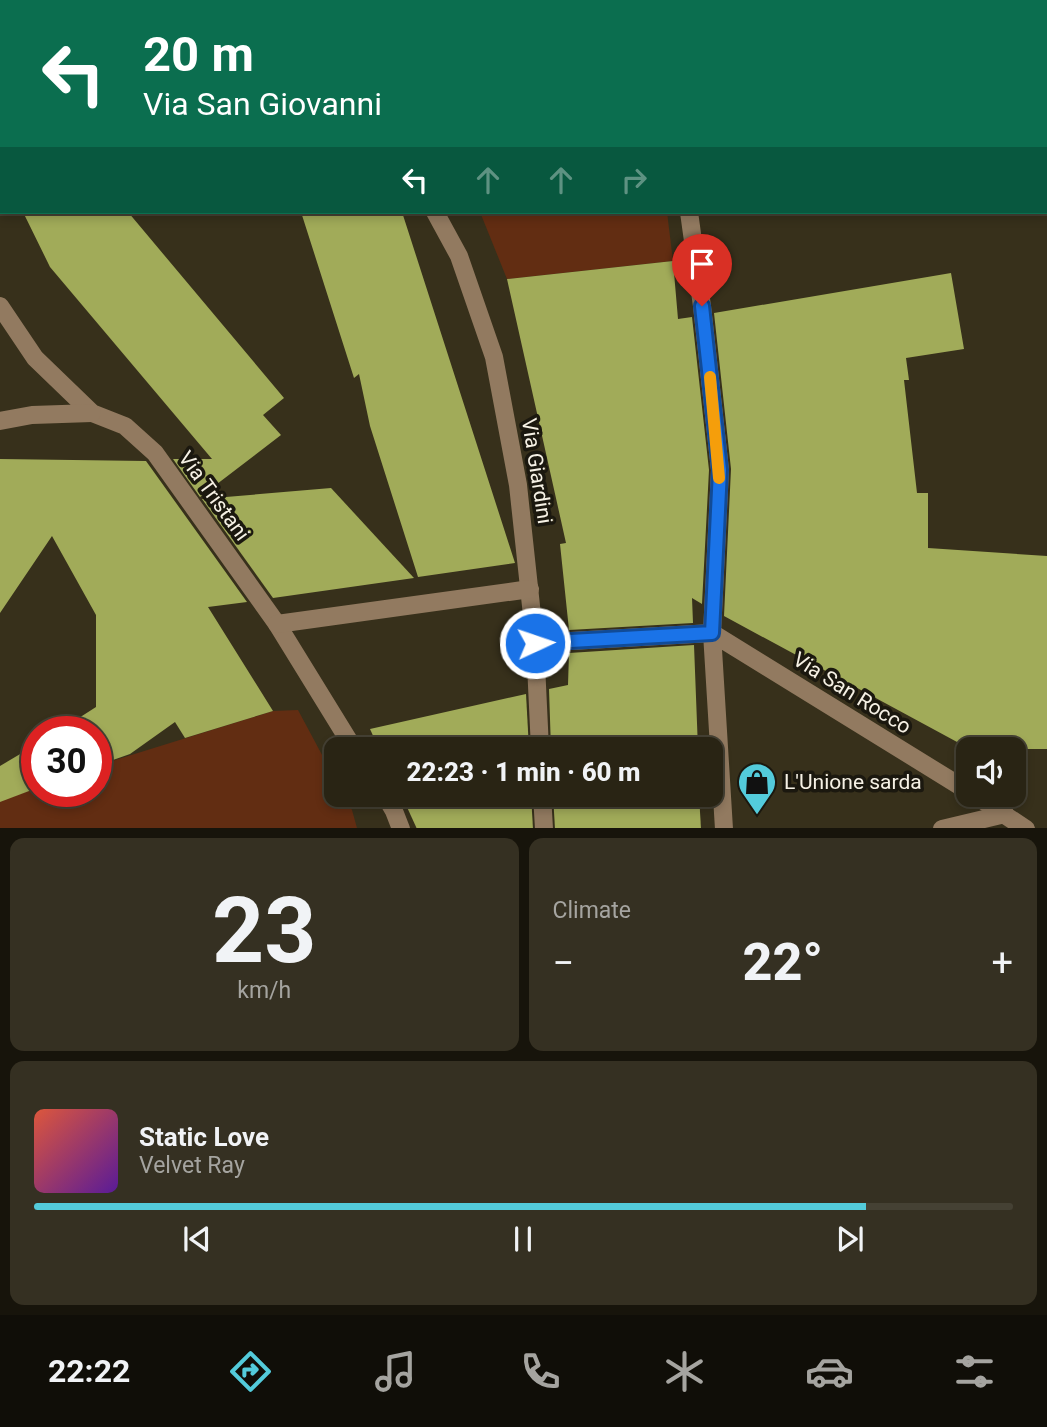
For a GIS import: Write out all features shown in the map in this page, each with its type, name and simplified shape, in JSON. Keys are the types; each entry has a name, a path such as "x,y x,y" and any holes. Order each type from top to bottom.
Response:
{"street":[{"name":"Via Giardini","path":"436,214 459,256 494,357 518,485 535,643 539,737"},
{"path":"689,214 720,470 712,633 724,828"},
{"name":"Via Tristani","path":"0,306 35,358 92,414 125,426 155,453 277,624 347,737"},
{"path":"0,421 32,415 92,414"},
{"path":"277,624 530,589"},
{"path":"535,643 712,633"},
{"name":"Via San Rocco","path":"712,633 956,784"},
{"path":"392,807 401,828"},
{"path":"543,807 544,828"},
{"path":"989,807 1006,821 1026,828"},
{"path":"942,828 1006,821"}],"shaded area":[{"path":"481,214 667,214 673,261 507,279"},
{"path":"298,710 324,759 324,807 350,807 357,828 0,828 0,801 21,794 21,807 112,807 112,761 273,711"}],"building":[{"path":"24,214 130,214 284,398 263,415 281,435 200,497 173,459 212,459 50,267"},
{"path":"302,214 403,214 515,563 418,577 370,426 359,374 354,378"},
{"path":"673,261 678,319 692,317 709,470 702,604 692,598 693,623 569,630 560,544 566,543 507,279"},
{"path":"951,273 964,349 906,358 909,380 904,380 917,493 928,493 928,548 1047,556 1047,749 1026,749 1026,737 956,737 956,741 724,616 731,469 714,313"},
{"path":"0,459 146,461 247,602 208,607 273,711 185,738 175,722 130,754 112,760 112,716 82,716 96,707 96,615 52,536 0,613"},
{"path":"331,488 414,578 273,598 202,499"},
{"path":"694,645 698,737 551,737 549,689 568,685 569,653"},
{"path":"526,694 528,737 374,737 370,729"},
{"path":"21,754 21,794 0,802 0,766"},
{"path":"407,807 532,807 533,828 417,828"},
{"path":"554,807 700,807 701,828 555,828"}],"slow traffic":[{"path":"710,377 719,478"}],"place":[{"name":"L'Unione sarda","path":"757,816"}],"route":[{"path":"535,643 712,633 720,470 702,306"}]}
